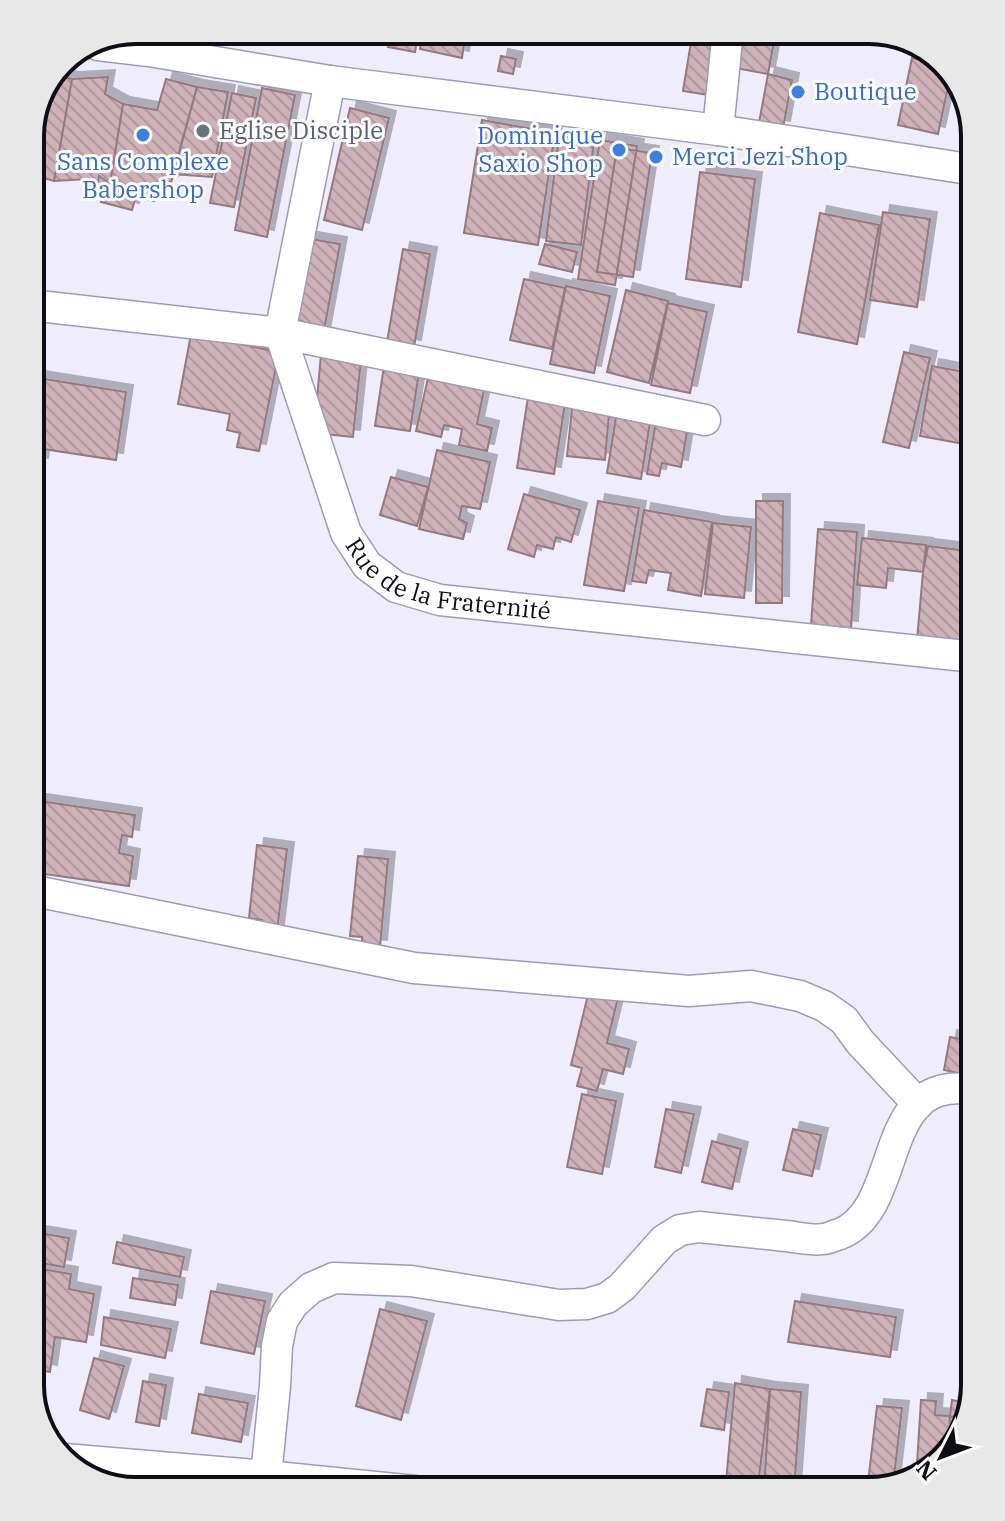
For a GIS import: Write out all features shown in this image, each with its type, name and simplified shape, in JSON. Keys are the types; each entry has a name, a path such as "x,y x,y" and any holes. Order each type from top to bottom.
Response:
{"street":[{"path":"718,130 727,44"},
{"path":"115,47 330,81 718,130 961,168"},
{"name":"Rue de la Fraternité","path":"330,81 280,333 346,533 367,565 396,587 440,600 961,656"},
{"path":"44,307 280,333 705,420"},
{"path":"44,893 414,968 689,991 751,986 800,996 824,1006 844,1020 860,1042 918,1104"},
{"path":"266,1476 277,1346 282,1321 293,1304 311,1288 334,1278 411,1281 559,1305 587,1304 607,1298 622,1287 664,1240 680,1230 699,1227 823,1239 845,1232 863,1218 873,1202 904,1121 918,1104 936,1092 961,1087"},
{"path":"83,1461 276,1477"}],"building":[{"path":"389,44 416,44 415,52 388,47"},
{"path":"421,44 464,44 462,58 420,49"},
{"path":"691,44 717,44 709,95 683,91"},
{"path":"739,44 773,44 768,74 735,68"},
{"path":"501,56 516,59 513,74 498,71"},
{"path":"912,58 920,60 948,88 938,134 898,125"},
{"path":"768,74 792,80 783,128 759,123"},
{"path":"65,77 72,79 54,181 44,178 44,130 51,101"},
{"path":"108,77 105,94 123,104 110,184 99,176 96,192 87,190 89,179 54,181 72,79"},
{"path":"166,79 197,87 171,183 160,180 154,201 136,196 132,210 101,202 110,184 123,104 157,110"},
{"path":"197,87 228,92 212,177 173,174"},
{"path":"262,88 295,95 267,237 235,230"},
{"path":"232,93 256,98 234,207 210,203"},
{"path":"350,108 389,118 362,230 324,220"},
{"path":"482,120 555,133 538,245 464,233"},
{"path":"559,136 594,141 581,245 546,241"},
{"path":"600,140 637,146 615,285 578,279"},
{"path":"617,148 652,153 633,277 597,272"},
{"path":"700,172 755,179 741,287 686,279"},
{"path":"883,212 930,219 917,307 870,300"},
{"path":"820,213 879,225 857,344 798,332"},
{"path":"305,238 340,244 322,341 300,337 302,321 291,320"},
{"path":"545,244 577,252 572,272 539,264"},
{"path":"403,249 430,254 414,347 387,342"},
{"path":"524,279 565,288 552,349 510,340"},
{"path":"566,286 610,296 594,373 550,364"},
{"path":"626,290 668,301 649,383 607,372"},
{"path":"668,303 707,312 690,393 651,385"},
{"path":"191,334 279,352 259,451 237,447 240,433 227,430 230,414 178,404"},
{"path":"904,352 930,358 909,448 883,442"},
{"path":"321,354 361,359 353,437 314,433"},
{"path":"384,366 419,372 410,431 375,426"},
{"path":"932,366 961,371 961,443 920,436"},
{"path":"428,378 484,390 477,424 492,428 487,451 459,445 462,429 444,425 441,437 416,431"},
{"path":"44,379 126,392 116,460 44,449"},
{"path":"529,391 566,397 554,474 517,468"},
{"path":"573,399 610,403 605,460 567,456"},
{"path":"617,411 651,416 641,479 607,473"},
{"path":"656,421 688,426 681,467 662,463 659,476 647,474"},
{"path":"437,450 490,462 480,509 462,506 459,519 467,523 463,539 419,529"},
{"path":"391,477 428,487 417,526 380,515"},
{"path":"524,494 580,510 571,542 556,537 553,549 537,545 534,557 508,549"},
{"path":"598,501 639,508 624,591 584,585"},
{"path":"756,501 783,501 782,603 756,603"},
{"path":"644,510 712,522 701,596 668,590 671,573 649,570 646,583 632,581"},
{"path":"713,523 751,527 744,598 705,594"},
{"path":"818,529 857,532 851,628 811,625"},
{"path":"862,538 926,545 923,572 888,568 886,588 857,585"},
{"path":"928,546 961,550 961,644 917,640"},
{"path":"44,802 135,815 132,837 122,835 119,853 133,856 129,886 44,874"},
{"path":"257,845 287,849 277,931 261,929 262,920 249,918"},
{"path":"358,856 388,859 380,947 362,945 362,937 350,936"},
{"path":"592,978 621,985 607,1043 629,1049 623,1074 603,1069 597,1091 577,1086 582,1068 571,1065"},
{"path":"950,1037 961,1039 961,1074 944,1070"},
{"path":"582,1094 616,1101 602,1174 567,1167"},
{"path":"666,1109 694,1114 681,1173 655,1167"},
{"path":"793,1129 821,1135 812,1176 783,1170"},
{"path":"712,1141 741,1149 732,1189 702,1182"},
{"path":"44,1234 69,1238 64,1267 44,1263"},
{"path":"117,1242 184,1257 180,1277 113,1263"},
{"path":"44,1269 71,1274 69,1289 94,1294 86,1342 55,1337 50,1372 44,1371"},
{"path":"133,1278 178,1285 175,1305 130,1298"},
{"path":"211,1291 265,1301 254,1354 201,1343"},
{"path":"795,1301 896,1317 890,1357 788,1342"},
{"path":"380,1309 427,1321 401,1420 356,1406"},
{"path":"104,1317 171,1329 165,1358 101,1345"},
{"path":"94,1358 124,1366 109,1419 80,1410"},
{"path":"143,1381 166,1385 159,1426 136,1422"},
{"path":"735,1383 770,1389 759,1477 726,1477"},
{"path":"707,1389 729,1392 724,1430 701,1426"},
{"path":"770,1389 801,1392 795,1477 765,1477"},
{"path":"199,1394 248,1403 241,1442 192,1433"},
{"path":"921,1400 936,1401 935,1415 950,1416 949,1431 934,1450 917,1464"},
{"path":"952,1400 959,1402 955,1417 950,1416"},
{"path":"877,1406 902,1408 894,1474 869,1477"},
{"path":"109,1460 141,1470 139,1477 105,1472"}],"place":[{"name":"Boutique","path":"798,92"},
{"name":"Eglise Disciple","path":"203,131"},
{"name":"Sans Complexe Babershop","path":"143,135"},
{"name":"Dominique Saxio Shop","path":"619,150"},
{"name":"Merci Jezi Shop","path":"656,157"}]}
